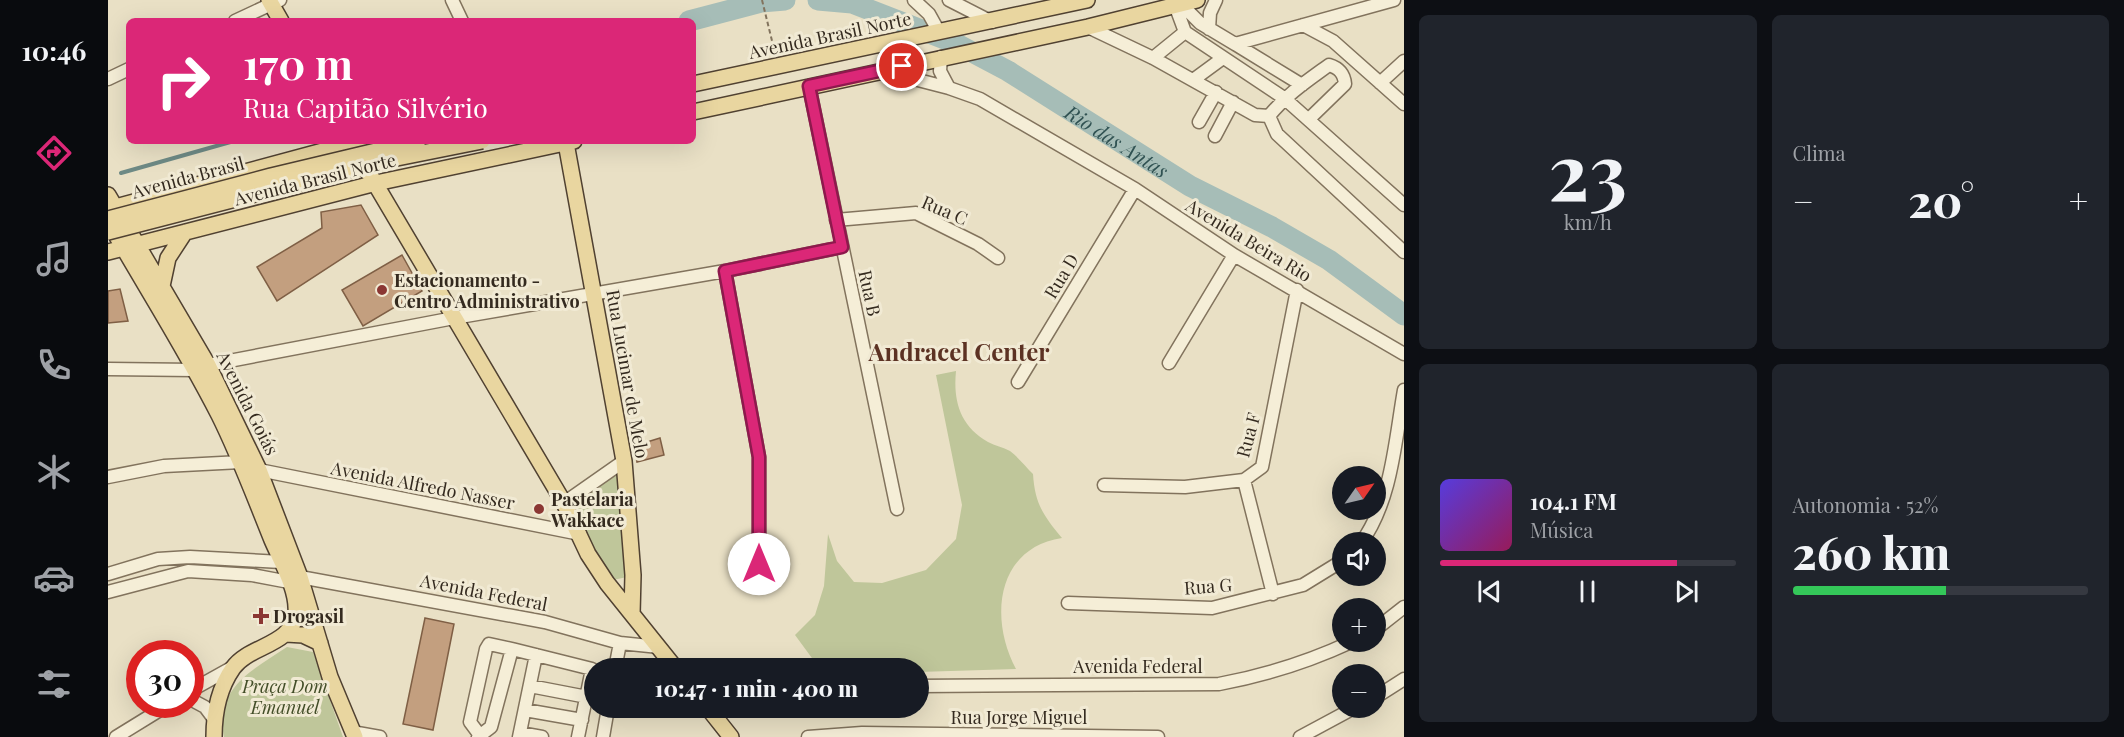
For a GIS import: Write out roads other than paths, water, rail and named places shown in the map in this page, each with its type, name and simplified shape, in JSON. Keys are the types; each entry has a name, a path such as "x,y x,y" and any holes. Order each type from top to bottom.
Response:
{"main road":[{"path":"992,22 1087,0"},
{"path":"696,111 1088,27 1197,0"},
{"path":"273,1 280,18"},
{"name":"Avenida Brasil Norte","path":"696,83 992,22"},
{"name":"Avenida Brasil Norte","path":"110,210 347,144"},
{"path":"355,144 454,318 564,502 588,554 668,658"},
{"name":"Avenida Brasil","path":"110,210 237,184 405,144"},
{"name":"Avenida Brasil","path":"108,232 387,160 467,144"},
{"name":"Avenida Brasil Norte","path":"108,252 376,183 561,144"},
{"name":"Rua Lucimar de Melo","path":"570,144 624,461 633,575 632,614"},
{"name":"Avenida Goiás","path":"110,210 260,470 295,579 320,643"},
{"path":"162,286 168,258 185,232"},
{"name":"Avenida Goiás","path":"130,247 162,286 202,367 281,561 295,579 296,613 286,634"},
{"path":"213,737 214,719 221,691 234,666 286,634 303,635 320,643 354,735"},
{"path":"716,718 731,737"}],"street":[{"path":"452,0 461,18"},
{"path":"914,0 929,14 939,32"},
{"path":"949,0 992,22"},
{"path":"1209,29 1210,14 1216,0"},
{"path":"1235,44 1394,0"},
{"path":"241,18 273,1"},
{"path":"1178,5 1209,29 1302,85"},
{"path":"1178,5 1185,32 1284,98 1404,205"},
{"path":"1333,41 1337,16"},
{"path":"1304,25 1333,41 1404,104"},
{"path":"1088,27 1153,58 1255,115 1269,116"},
{"path":"1153,58 1185,32"},
{"path":"945,56 940,71 949,88"},
{"path":"1193,80 1223,58"},
{"path":"1380,83 1404,61"},
{"path":"1269,116 1284,98 1329,65 1336,67 1344,75 1345,84 1309,118"},
{"path":"108,79 126,70"},
{"name":"Avenida Beira Rio","path":"882,71 949,88 980,99 1135,189 1234,255 1298,290 1404,354"},
{"name":"Rua B","path":"809,86 897,509"},
{"path":"1200,122 1216,92"},
{"path":"1215,136 1233,102"},
{"path":"1269,116 1277,134 1404,252"},
{"name":"Rua D","path":"1018,382 1135,189"},
{"name":"Rua C","path":"836,220 916,213 978,244 998,258"},
{"path":"108,369 202,367 595,292 725,271 842,247"},
{"path":"1168,363 1234,255"},
{"path":"725,271 759,457 759,585"},
{"name":"Rua F","path":"1104,485 1185,487 1244,480 1262,467 1298,290"},
{"path":"1368,532 1384,493 1404,390"},
{"path":"564,502 624,461"},
{"path":"108,477 164,466 241,462"},
{"name":"Avenida Alfredo Nasser","path":"260,470 580,534"},
{"path":"1244,480 1273,594"},
{"path":"108,574 158,559 190,557 281,561"},
{"name":"Rua G","path":"1068,603 1212,608 1303,585 1332,567"},
{"name":"Avenida Federal","path":"108,592 188,571 295,579 545,622 620,643 659,647"},
{"path":"1386,621 1404,606"},
{"path":"617,658 620,643"},
{"path":"512,649 491,727 479,735 470,722 489,644 512,649 584,667"},
{"name":"Avenida Federal","path":"929,686 1220,684 1266,675 1306,663 1332,651"},
{"path":"536,655 519,735 542,737"},
{"path":"204,683 234,666"},
{"path":"1386,691 1404,679"},
{"path":"530,686 584,696"},
{"path":"204,706 214,719"},
{"path":"525,710 582,720"},
{"path":"578,737 584,711"},
{"path":"116,737 147,718"},
{"path":"603,737 606,718"},
{"path":"1300,737 1335,718"},
{"name":"Rua Jorge Miguel","path":"808,737 862,733 1158,737"},
{"path":"354,735 380,737"}],"waterway":[{"name":"Rio das Antas","path":"696,19 761,2 785,0"},
{"name":"Rio das Antas","path":"818,0 852,3 955,43 1008,71 1190,186 1272,227 1329,260 1404,315"},
{"name":"Rio das Antas","path":"865,0 875,12"},
{"name":"Rio das Antas","path":"121,173 223,144"}],"place":[{"name":"Estacionamento - Centro Administrativo","path":"382,290"},
{"name":"Pastelaria Wakkace","path":"539,509"},
{"name":"Drogasil","path":"261,616"}],"district":[{"name":"Andracel Center","path":"959,351"}],"park label":[{"name":"Praça Dom Emanuel","path":"285,696"}]}
